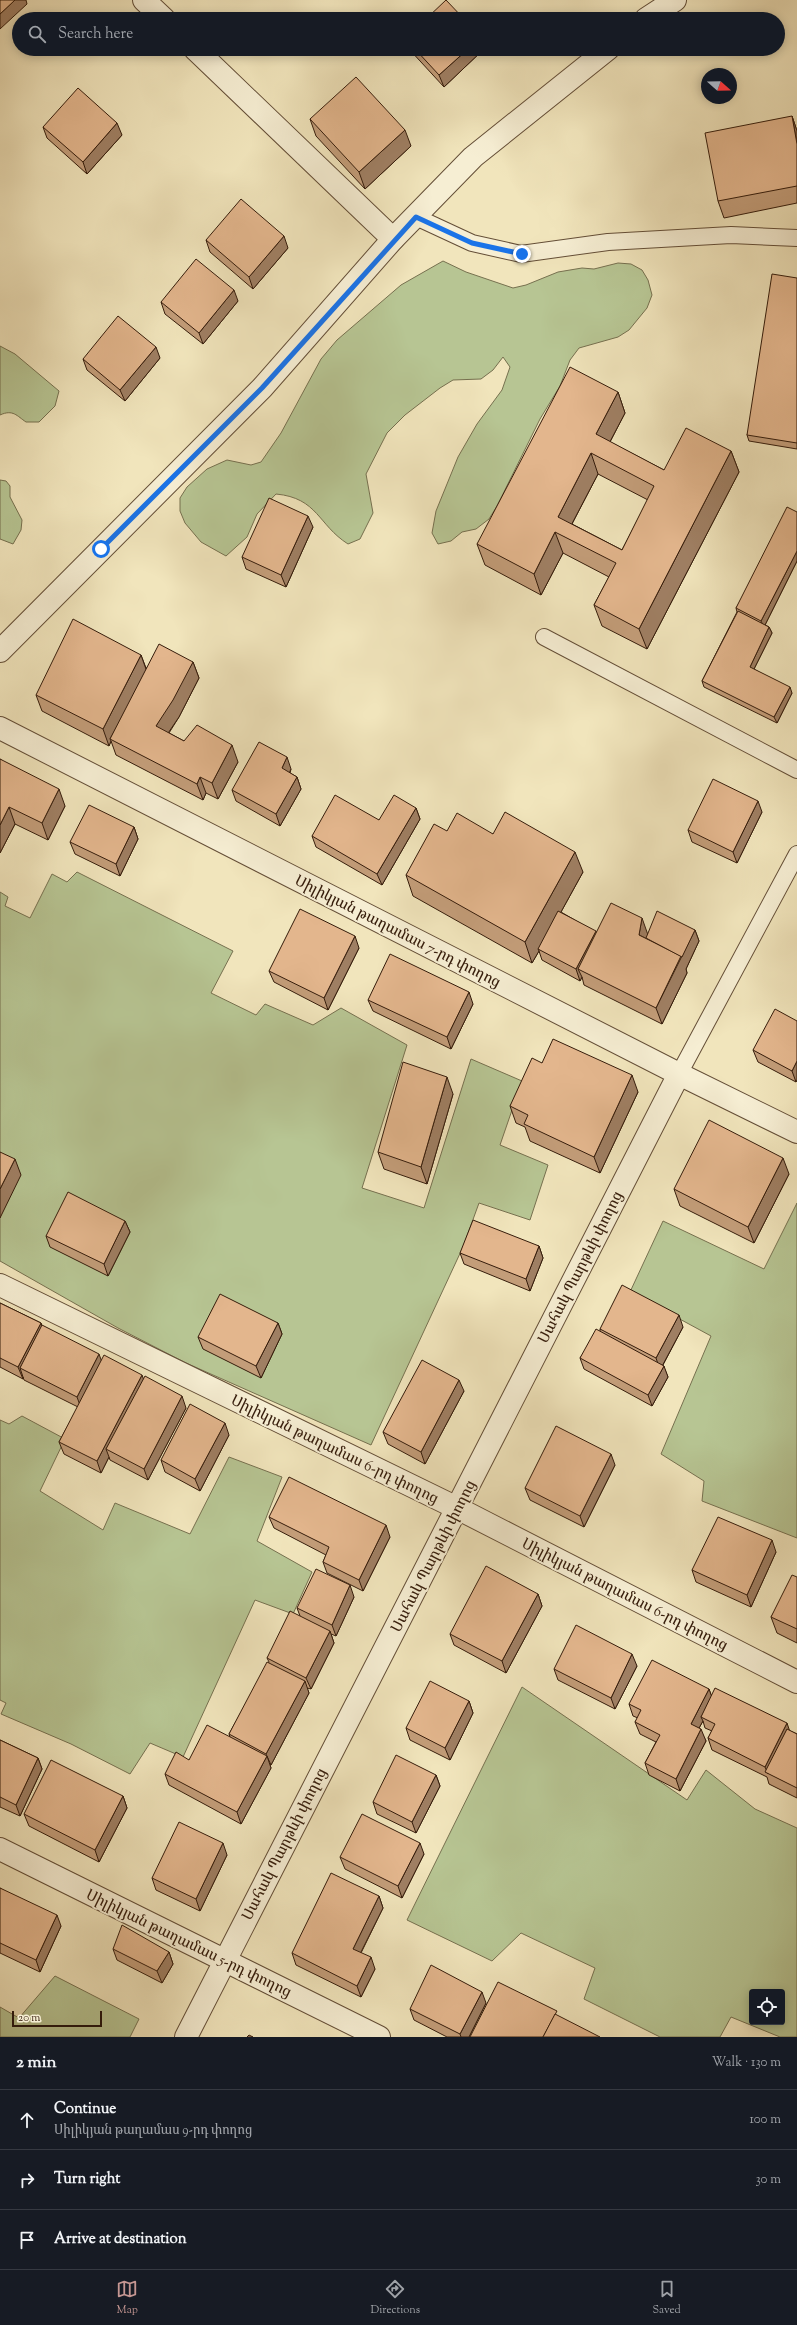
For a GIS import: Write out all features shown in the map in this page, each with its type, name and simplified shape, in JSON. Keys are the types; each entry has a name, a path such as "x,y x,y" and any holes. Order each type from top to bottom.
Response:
{"street":[{"path":"144,0 157,12"},
{"path":"657,12 675,0"},
{"path":"202,56 393,239"},
{"path":"0,651 262,388 393,239 473,157 599,56"},
{"name":"Սիլիկյան թաղամաս 7-րդ փողոց","path":"0,728 679,1074 797,1132"},
{"name":"Սահակ Պարթևի փողոց","path":"186,2037 679,1074"},
{"name":"Սիլիկյան թաղամաս 6-րդ փողոց","path":"0,1286 457,1508 797,1682"},
{"name":"Սիլիկյան թաղամաս 5-րդ փողոց","path":"0,1849 378,2037"}],"lane":[{"path":"416,217 472,243 522,254 608,242 731,235 797,238"},
{"path":"544,637 797,770"},
{"path":"679,1074 797,854"}],"green space":[{"path":"443,261 466,272 513,288 526,285 558,272 582,268 594,269 618,263 631,264 642,270 648,280 652,295 647,308 629,330 618,337 579,348 570,360 560,386 540,419 497,506 489,519 476,529 462,532 451,541 438,544 432,533 436,511 458,457 477,424 502,390 510,367 503,357 493,370 481,379 453,380 440,388 405,415 387,433 366,474 373,513 360,539 348,544 338,537 316,513 301,501 276,494 257,514 247,537 226,556 201,542 185,523 180,511 180,498 187,487 207,469 227,460 251,465 261,462 281,433 321,359 337,340 401,285"},
{"path":"0,346 15,354 59,391 55,406 39,422 26,422 12,413 4,413 0,415"},
{"path":"0,480 6,481 10,486 10,497 22,520 21,530 13,544 0,539"},
{"path":"77,872 233,951 211,993 256,1015 265,1004 313,1025 341,1008 407,1045 362,1188 424,1208 471,1059 522,1081 500,1145 548,1165 530,1220 479,1203 463,1247 371,1445 186,1363 118,1328 0,1261 0,892 8,897 5,906 30,918 52,874 67,882"},
{"path":"797,1203 797,1538 702,1501 704,1481 661,1454 711,1336 630,1292 663,1221 764,1269"},
{"path":"22,1416 65,1439 40,1491 103,1530 115,1503 190,1534 229,1457 282,1477 257,1541 312,1572 293,1614 255,1600 183,1757 150,1743 130,1774 71,1744 1,1714 6,1703 0,1700 0,1420 9,1424"},
{"path":"522,1687 687,1800 706,1770 755,1809 797,1828 797,2037 780,2037 751,2025 785,2025 785,1989 749,1989 749,2024 731,2017 720,2037 660,2037 584,1999 595,1968 521,1933 492,1961 407,1920"},
{"path":"55,1976 139,2019 130,2037 0,2037 0,2007 19,2018"}],"building":[{"path":"0,0 15,0 0,14"},
{"path":"446,0 457,12 433,12"},
{"path":"421,56 460,56 439,75"},
{"path":"356,77 405,130 359,172 310,119"},
{"path":"78,88 117,123 83,162 43,127"},
{"path":"792,116 797,144 797,186 718,201 705,133"},
{"path":"241,199 284,236 249,277 206,240"},
{"path":"196,259 234,290 199,333 161,302"},
{"path":"772,274 797,278 797,443 747,435"},
{"path":"118,316 156,347 120,390 83,359"},
{"path":"570,367 618,392 596,434 664,470 686,428 731,451 639,629 594,605 616,563 555,532 534,574 477,544","holes":["591,453 654,486 622,550 558,517"]},
{"path":"269,498 308,516 281,575 242,557"},
{"path":"787,507 797,512 797,551 761,621 736,608"},
{"path":"738,611 769,627 750,667 790,687 774,717 702,681"},
{"path":"73,619 141,655 103,729 36,695"},
{"path":"159,644 193,662 173,700 156,726 184,741 197,725 232,745 212,783 200,777 197,784 110,739"},
{"path":"259,742 287,757 282,768 297,777 276,814 232,790"},
{"path":"0,759 59,789 42,823 9,807 0,825"},
{"path":"713,779 758,801 733,852 688,830"},
{"path":"335,795 379,820 394,795 416,808 377,874 312,836"},
{"path":"89,805 134,827 116,864 70,842"},
{"path":"505,812 575,852 525,942 406,875 434,824 447,831 457,813 493,834"},
{"path":"611,903 642,918 639,935 681,956 656,1008 578,969"},
{"path":"300,909 355,936 324,998 269,971"},
{"path":"558,911 596,931 576,969 538,949"},
{"path":"657,911 695,930 682,957 646,938"},
{"path":"390,954 469,992 447,1037 368,1000"},
{"path":"775,1009 797,1021 797,1061 792,1071 753,1050"},
{"path":"553,1039 632,1075 594,1157 524,1124 528,1115 510,1106 532,1058 542,1063"},
{"path":"403,1062 447,1077 421,1167 378,1152"},
{"path":"709,1120 783,1158 748,1227 674,1189"},
{"path":"0,1152 15,1159 0,1189"},
{"path":"68,1192 125,1221 104,1264 46,1236"},
{"path":"473,1220 539,1246 526,1279 460,1253"},
{"path":"622,1285 679,1315 656,1358 600,1329"},
{"path":"220,1294 278,1323 256,1366 198,1337"},
{"path":"0,1303 41,1323 18,1367 0,1358"},
{"path":"42,1325 99,1354 77,1397 20,1368"},
{"path":"596,1329 664,1366 648,1395 580,1358"},
{"path":"104,1355 142,1375 97,1461 59,1442"},
{"path":"422,1360 459,1380 421,1452 383,1432"},
{"path":"145,1376 182,1396 144,1469 106,1449"},
{"path":"190,1404 225,1423 195,1479 161,1460"},
{"path":"556,1426 611,1454 580,1516 525,1488"},
{"path":"289,1477 386,1525 359,1580 323,1562 329,1547 269,1517"},
{"path":"718,1517 772,1540 747,1595 692,1570"},
{"path":"486,1566 538,1594 502,1661 450,1634"},
{"path":"316,1569 350,1585 332,1625 297,1608"},
{"path":"792,1575 797,1577 797,1629 771,1617"},
{"path":"290,1611 330,1631 306,1678 267,1658"},
{"path":"576,1625 632,1654 611,1698 554,1669"},
{"path":"652,1660 709,1689 691,1724 701,1729 676,1779 645,1763 660,1735 635,1722 641,1710 629,1704"},
{"path":"267,1662 305,1681 266,1754 229,1734"},
{"path":"430,1681 469,1701 445,1748 406,1728"},
{"path":"715,1688 787,1723 765,1767 708,1738 715,1724 701,1717"},
{"path":"207,1725 267,1756 237,1812 165,1774 176,1752 189,1760"},
{"path":"787,1729 797,1734 797,1788 765,1772"},
{"path":"0,1740 38,1758 16,1805 0,1797"},
{"path":"396,1755 436,1775 412,1822 373,1802"},
{"path":"51,1760 123,1796 95,1850 24,1814"},
{"path":"362,1814 420,1843 398,1886 340,1857"},
{"path":"179,1822 223,1843 196,1899 152,1878"},
{"path":"331,1873 379,1896 353,1949 371,1957 357,1986 292,1953"},
{"path":"0,1888 57,1915 36,1960 0,1943"},
{"path":"122,1925 169,1952 157,1971 113,1949"},
{"path":"431,1965 482,1992 460,2034 410,2009"},
{"path":"498,1982 557,2011 543,2037 470,2037"},
{"path":"555,2014 600,2037 543,2037"}],"route":[{"path":"101,549 262,388 393,239 416,217 472,243 522,254"}]}
